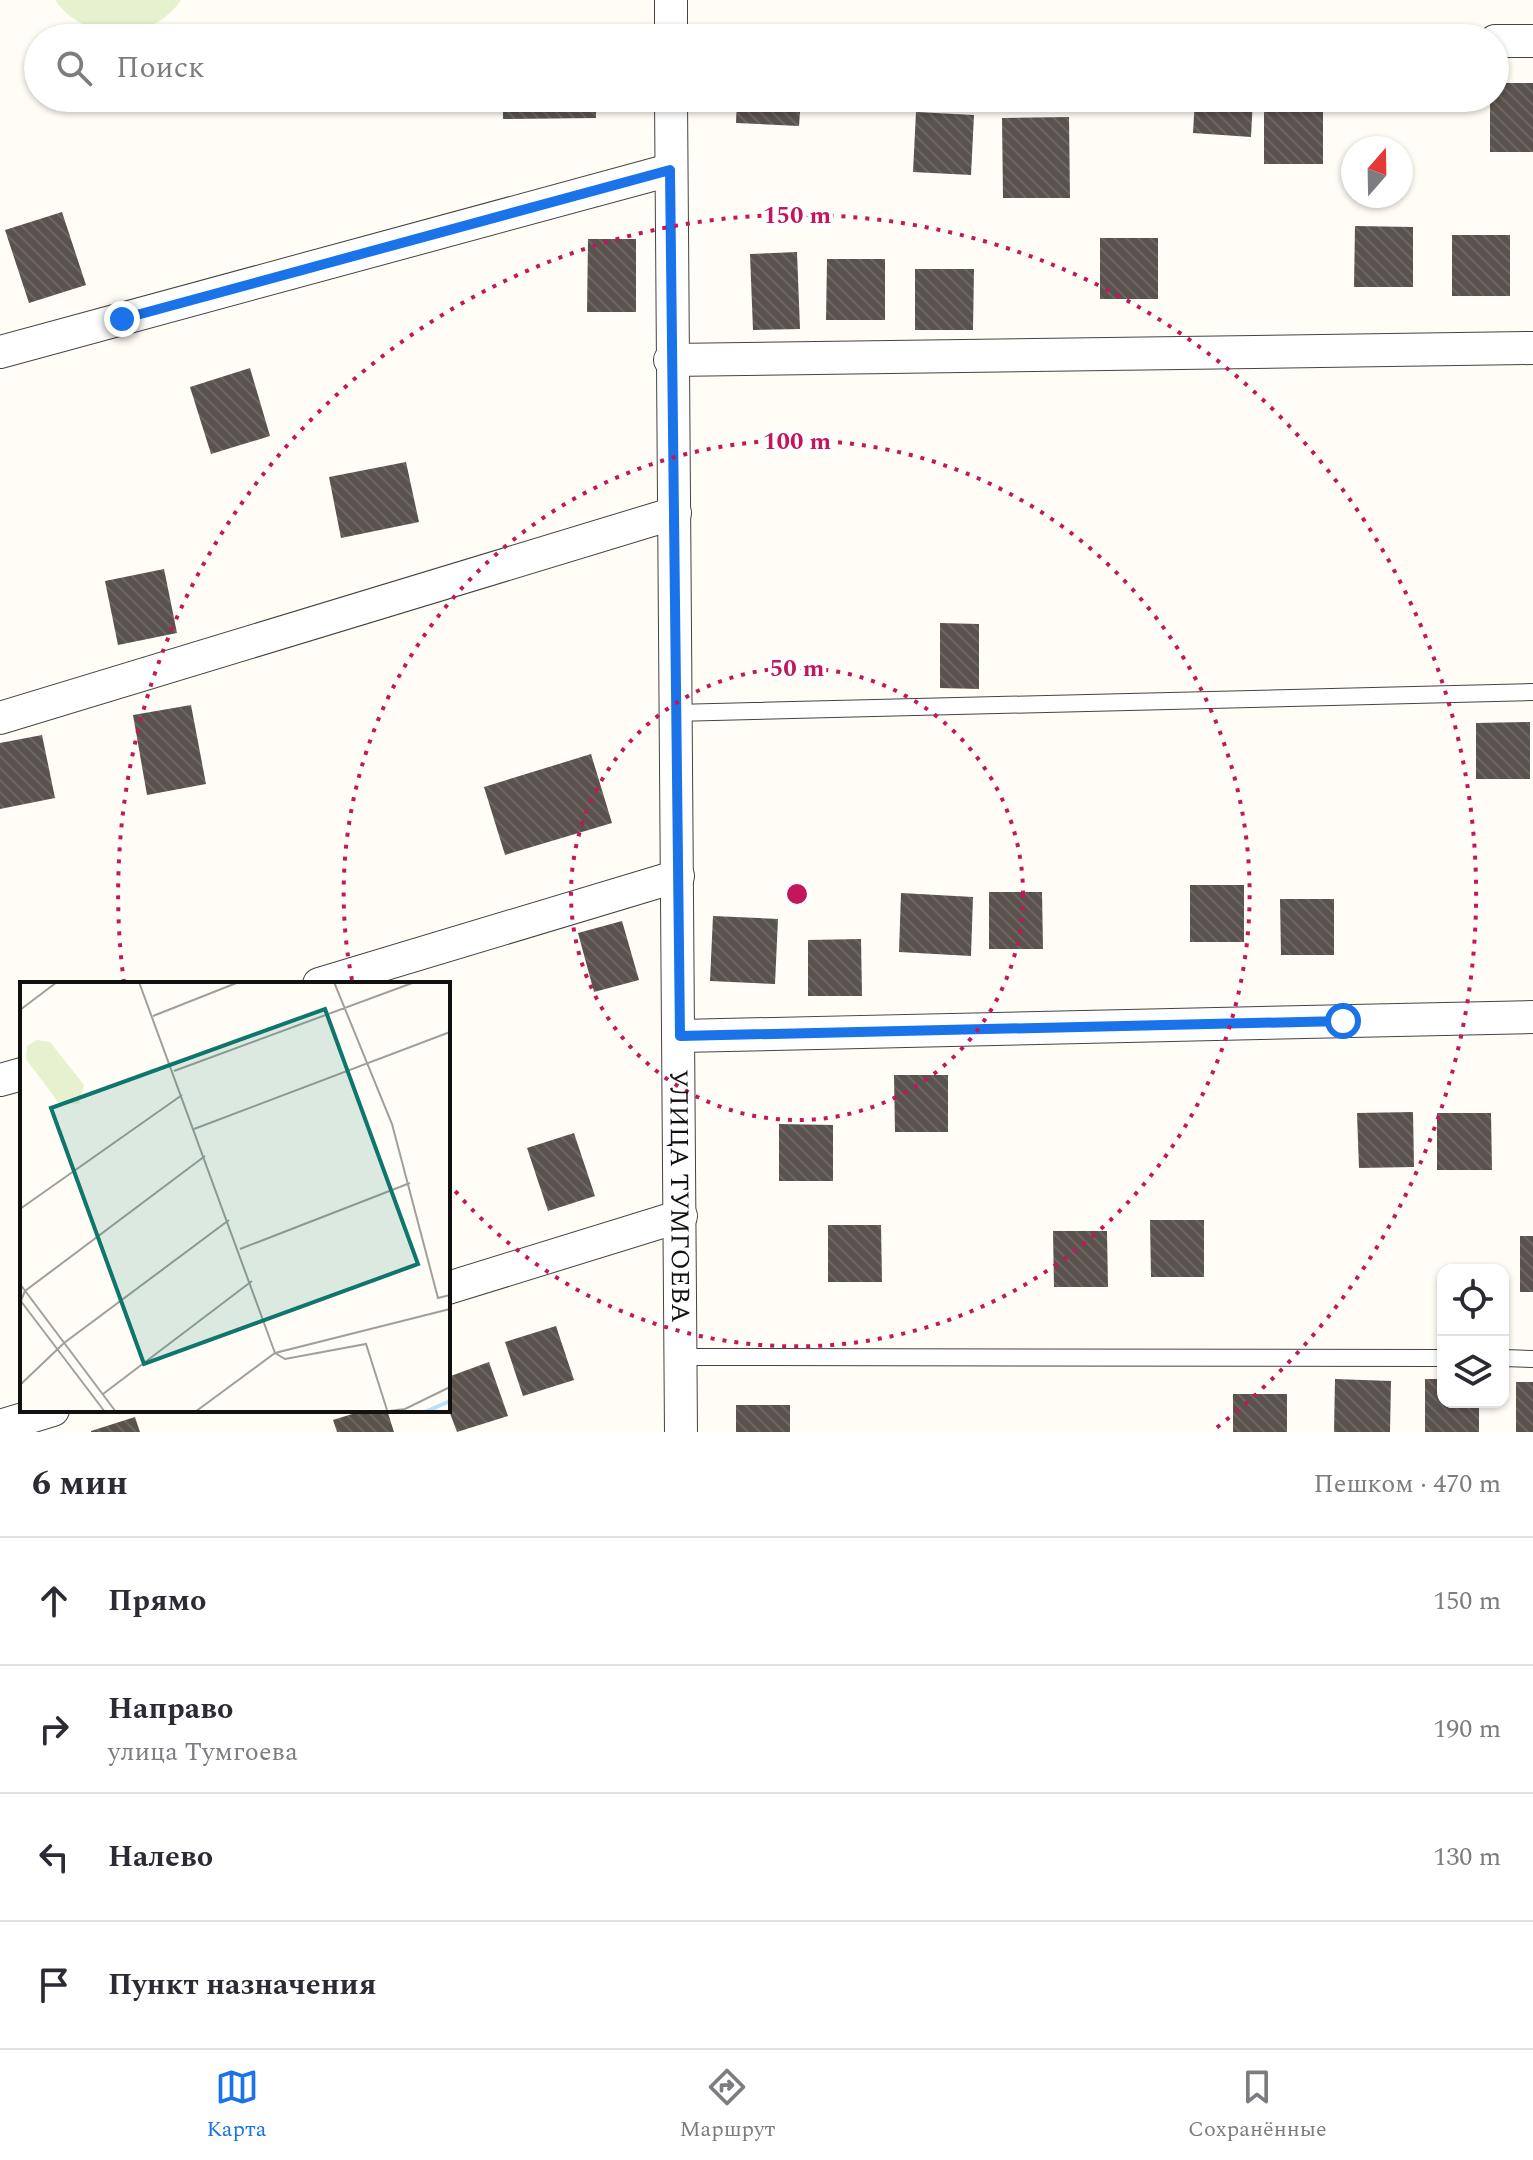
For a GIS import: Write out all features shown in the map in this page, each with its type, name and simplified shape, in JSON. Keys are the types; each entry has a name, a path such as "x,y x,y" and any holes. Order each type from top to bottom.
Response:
{"street":[{"path":"671,0 671,24"},
{"path":"1509,41 1533,41"},
{"name":"УЛИЦА ТУМГОЕВА","path":"671,112 670,360 675,513 681,1432"},
{"path":"0,352 670,170"},
{"path":"670,360 1533,348"},
{"path":"0,718 675,513"},
{"path":"326,982 678,876"},
{"path":"680,1036 1533,1017"},
{"path":"0,1080 20,1075"},
{"path":"450,1287 681,1216"},
{"path":"0,1426 46,1412"}],"lane":[{"path":"674,713 1533,692"},
{"path":"681,1357 1437,1358"},
{"path":"1509,1358 1533,1359"}],"green space":[{"path":"55,0 181,0 154,24 83,24"}],"building":[{"path":"1509,83 1533,83 1533,152 1490,152 1490,112 1509,112"},
{"path":"503,112 596,112 596,118 503,119"},
{"path":"736,112 800,112 799,126 736,123"},
{"path":"916,112 974,115 971,175 913,172"},
{"path":"1194,112 1252,112 1251,137 1193,133"},
{"path":"1264,112 1323,112 1323,164 1264,164"},
{"path":"1069,117 1070,198 1003,198 1002,118"},
{"path":"62,212 86,285 29,303 5,230"},
{"path":"1355,226 1413,227 1413,287 1354,287"},
{"path":"1452,235 1510,235 1510,296 1452,296"},
{"path":"1100,238 1158,238 1158,299 1100,299"},
{"path":"588,239 636,239 636,312 587,312"},
{"path":"797,252 800,329 753,330 750,254"},
{"path":"827,259 885,259 885,320 826,320"},
{"path":"915,269 974,269 973,330 915,330"},
{"path":"250,368 270,436 211,454 190,387"},
{"path":"406,462 419,522 341,538 329,477"},
{"path":"164,569 177,633 118,645 105,581"},
{"path":"940,623 979,624 979,689 940,688"},
{"path":"191,705 206,784 147,795 133,715"},
{"path":"1530,722 1530,779 1476,779 1476,723"},
{"path":"42,735 55,798 0,809 0,743"},
{"path":"591,754 612,823 505,855 484,787"},
{"path":"1190,885 1244,885 1244,942 1190,942"},
{"path":"989,892 1042,892 1043,949 989,949"},
{"path":"901,893 973,897 971,956 899,952"},
{"path":"1280,899 1334,899 1334,955 1281,955"},
{"path":"713,916 778,919 775,984 710,981"},
{"path":"622,921 639,980 594,992 578,933"},
{"path":"861,939 862,996 808,996 808,940"},
{"path":"894,1075 948,1075 948,1132 895,1132"},
{"path":"1413,1112 1414,1167 1359,1168 1357,1113"},
{"path":"1437,1113 1491,1113 1492,1170 1437,1170"},
{"path":"779,1124 833,1125 833,1181 779,1181"},
{"path":"574,1133 595,1196 548,1211 527,1148"},
{"path":"1150,1220 1204,1220 1204,1277 1151,1277"},
{"path":"828,1225 881,1225 882,1282 828,1282"},
{"path":"1053,1231 1107,1231 1108,1287 1054,1287"},
{"path":"1520,1236 1533,1236 1533,1292 1520,1292"},
{"path":"556,1326 574,1380 523,1396 505,1342"},
{"path":"489,1362 508,1416 457,1432 450,1412 450,1376"},
{"path":"1335,1379 1391,1381 1390,1432 1334,1432"},
{"path":"1425,1379 1437,1379 1437,1408 1479,1408 1479,1432 1425,1432"},
{"path":"1516,1382 1533,1382 1533,1432 1516,1432"},
{"path":"1233,1394 1287,1394 1287,1432 1233,1432"},
{"path":"736,1405 790,1405 790,1432 736,1432"},
{"path":"359,1412 388,1412 394,1432 337,1432 333,1420"},
{"path":"135,1417 140,1432 91,1432 91,1431"}],"route":[{"path":"122,319 670,170 680,1036 1343,1021"}]}
